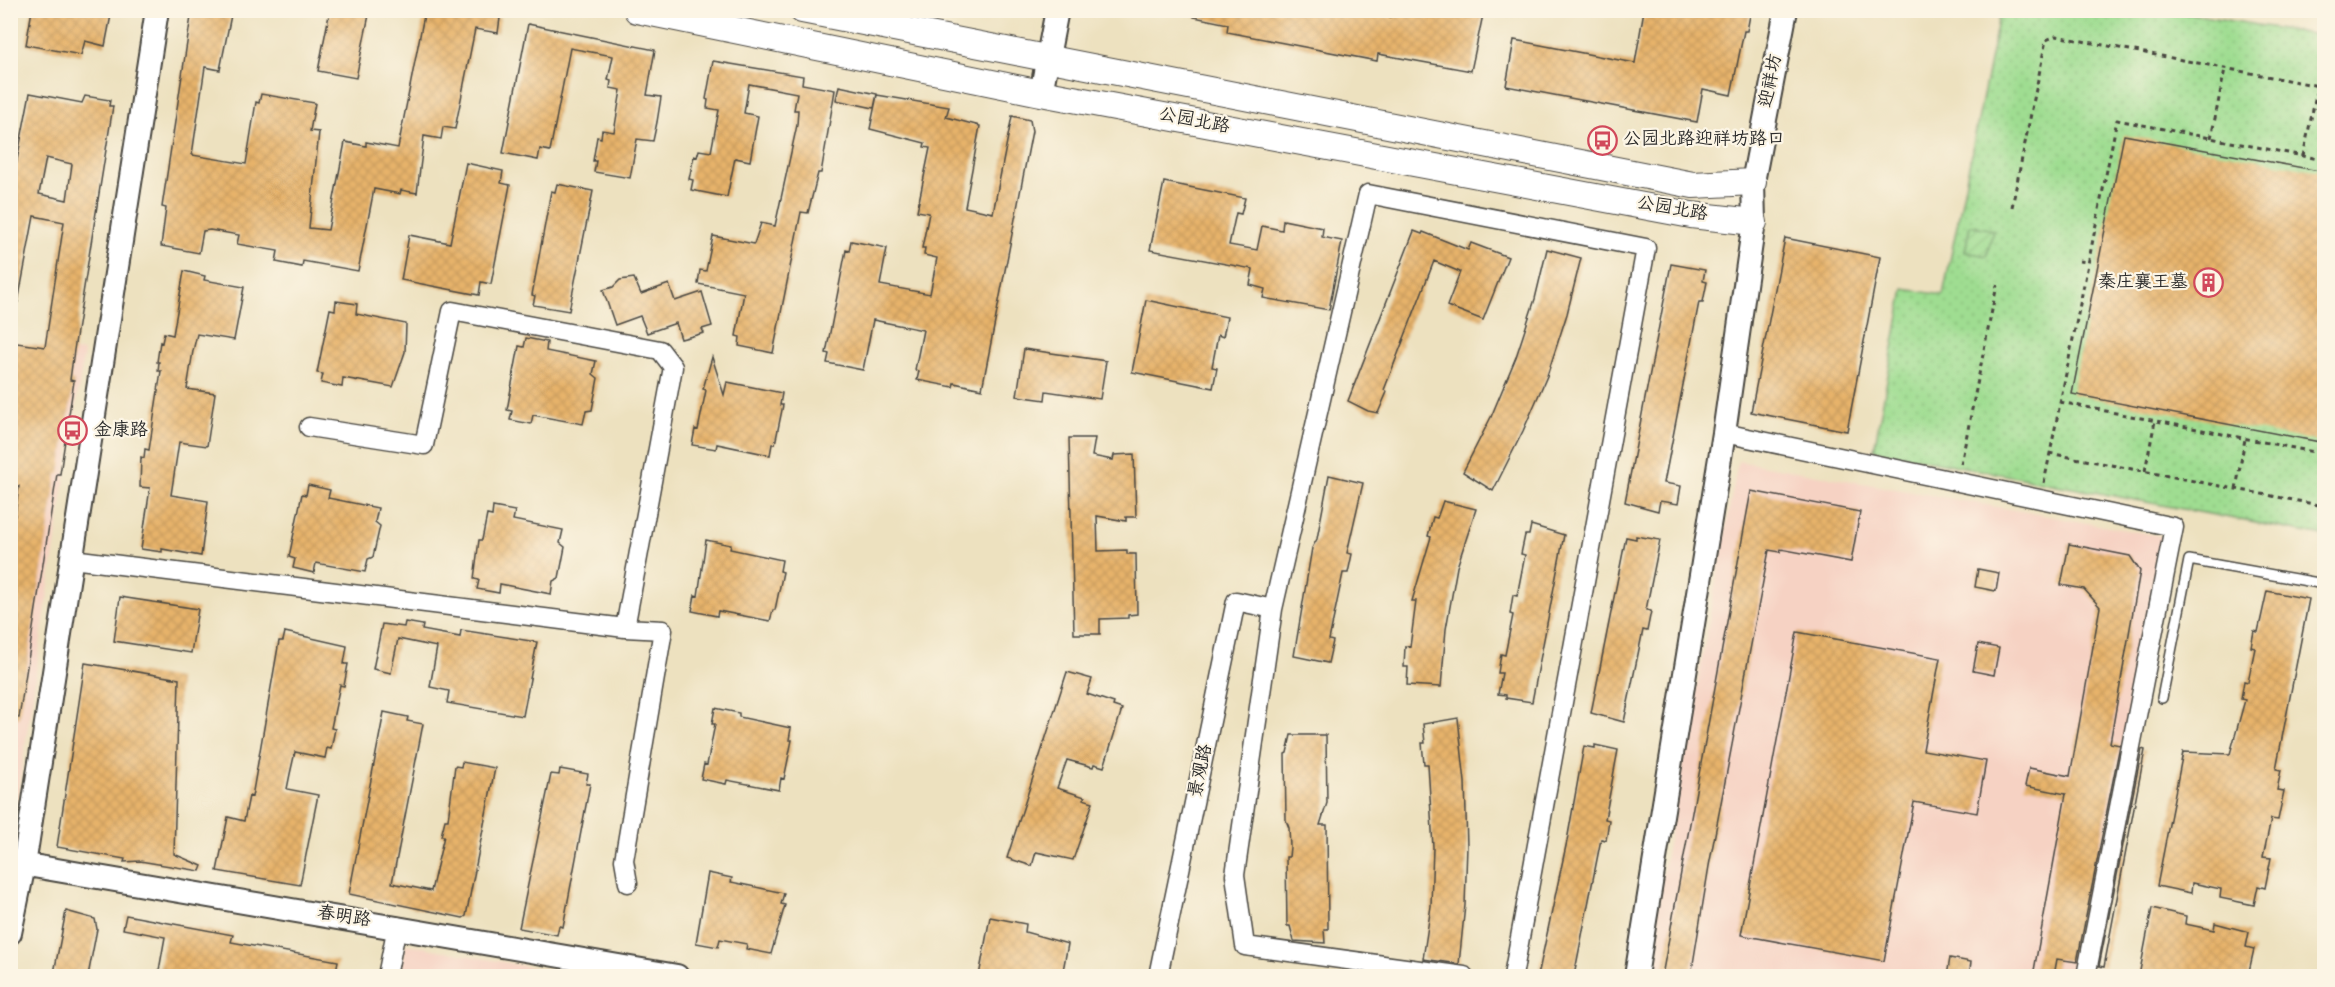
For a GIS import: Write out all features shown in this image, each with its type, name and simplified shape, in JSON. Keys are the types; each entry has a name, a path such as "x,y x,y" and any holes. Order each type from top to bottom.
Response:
{"main road":[{"name":"公园北路","path":"637,10 1041,93 1679,212 1754,222"},
{"name":"公园北路","path":"802,10 1047,60 1694,185 1753,182"}],"street":[{"path":"10,933 17,863 72,559 156,10"},
{"path":"1041,93 1057,10"},
{"name":"迎祥坊","path":"1636,976 1724,433 1754,222 1753,182 1786,10"},
{"path":"1464,976 1245,946 1235,876 1273,609 1368,194 1646,248 1512,976"},
{"path":"309,427 424,445 452,311 660,350 673,367 624,628"},
{"path":"1724,433 1957,483 2174,526 2086,976"},
{"path":"72,559 624,628 663,630 624,860 628,883"},
{"name":"景观路","path":"1158,976 1236,601 1273,609"},
{"name":"春明路","path":"17,863 677,976"},
{"path":"387,976 397,927"}],"lane":[{"path":"2162,698 2189,560 2325,584"}],"path":[{"path":"2012,207 2046,40 2056,36 2325,87"},
{"path":"2211,138 2225,68"},
{"path":"2304,156 2318,86"},
{"path":"2041,500 2117,120 2325,160"},
{"path":"2079,261 2088,262"},
{"path":"1957,483 1997,285"},
{"path":"2060,402 2325,454"},
{"path":"2145,471 2155,421"},
{"path":"2236,489 2245,439"},
{"path":"2049,453 2325,506"}],"shaded area":[{"path":"16,343 84,352 11,840 10,360"},
{"path":"1738,461 2166,537 2076,976 1644,976"},
{"path":"406,944 578,976 400,976"}],"green space":[{"path":"2000,11 2173,11 2324,36 2324,536 1874,450 1904,289 1943,295"},
{"path":"1970,225 1993,230 1987,256 1965,252"}],"building":[{"path":"32,10 112,10 105,46 85,41 81,55 26,45"},
{"path":"192,10 232,10 220,70 205,67 192,155 246,164 256,102 259,103 261,94 315,103 310,131 319,132 309,228 328,230 345,142 366,146 366,142 398,148 425,10 467,10 500,18 498,33 475,29 455,129 443,127 441,139 424,136 417,193 401,190 400,194 374,189 358,271 303,261 302,267 276,262 278,251 237,244 239,235 210,230 203,231 199,253 161,246 166,208 162,207"},
{"path":"330,10 370,10 356,78 318,71"},
{"path":"1195,10 1359,10 1390,17 1391,10 1484,10 1471,71 1378,54 1377,61 1227,32 1228,24 1194,17"},
{"path":"1644,10 1751,10 1747,31 1744,31 1731,95 1703,89 1697,122 1506,86 1514,40 1635,63"},
{"path":"528,24 655,50 647,95 661,97 657,122 653,141 637,139 630,178 594,172 596,161 593,161 597,137 601,138 602,130 614,132 621,90 610,88 611,81 608,80 613,56 570,48 550,151 540,149 538,160 503,153"},
{"path":"713,61 803,76 802,84 835,90 821,173 818,173 808,213 801,212 773,353 739,346 740,337 736,336 744,293 698,284 700,270 706,271 713,236 754,244 761,223 775,226 797,125 798,110 794,110 797,93 749,84 744,113 758,116 750,161 735,158 727,197 691,190 693,180 689,179 694,156 697,157 699,150 711,152 719,110 707,108 708,100 706,99"},
{"path":"839,86 877,94 874,108 836,100"},
{"path":"30,93 82,103 85,96 110,100 109,106 113,106 70,380 74,381 19,718 10,717 10,515 15,516 19,486 10,484 10,342 45,347 64,222 34,216 18,302 10,302 10,196","holes":["46,158 72,164 67,200 39,194"]},
{"path":"877,95 949,107 946,117 980,126 965,207 993,213 1012,116 1030,120 1032,131 982,389 954,383 953,387 917,380 919,371 915,370 923,330 873,320 863,370 827,363 829,354 826,353 846,250 849,251 851,241 887,248 880,285 930,294 937,258 924,255 925,248 922,248 929,213 917,211 930,148 924,147 925,143 870,129"},
{"name":"秦庄襄王墓","path":"2124,135 2325,172 2325,443 2072,394"},
{"path":"466,163 503,171 501,183 510,185 491,284 481,282 479,295 401,280 409,235 450,243"},
{"path":"1164,182 1245,198 1241,214 1236,213 1229,245 1257,250 1262,226 1282,230 1283,220 1323,228 1322,237 1342,241 1329,310 1263,298 1265,289 1250,285 1253,269 1150,250"},
{"path":"557,184 593,191 569,311 533,305 535,296 532,295 551,191 555,192"},
{"path":"1414,231 1422,234 1423,232 1468,250 1471,243 1508,257 1483,320 1447,306 1460,272 1434,261 1384,390 1387,392 1378,413 1368,411 1348,401"},
{"path":"1785,238 1880,257 1847,431 1751,412"},
{"path":"1547,249 1581,258 1567,314 1547,376 1493,491 1463,472 1491,417 1516,357 1535,299"},
{"path":"1671,264 1705,270 1703,281 1707,282 1703,302 1699,302 1664,483 1681,486 1678,504 1660,501 1658,511 1625,502"},
{"path":"184,271 205,276 204,280 244,287 234,340 197,334 193,351 187,389 215,393 207,446 179,442 171,495 208,501 201,556 162,549 162,552 141,549 150,488 140,487 141,457 144,458 145,449 149,450 161,371 158,371 159,362 157,362 160,342 162,343 164,333 173,335"},
{"path":"634,278 641,294 669,284 675,301 702,292 712,326 702,329 704,333 681,339 676,323 647,333 640,316 615,325 603,290 613,287 620,280"},
{"path":"1146,300 1227,317 1223,337 1218,335 1212,367 1217,368 1213,388 1132,372"},
{"path":"336,301 357,304 356,314 406,324 405,352 393,387 343,378 342,387 321,383 323,374 317,373 330,309 335,310"},
{"path":"526,338 547,342 546,351 596,361 593,374 598,378 592,410 586,411 583,424 533,415 531,424 510,420 512,411 507,410 519,346 524,347"},
{"path":"1024,349 1106,361 1100,399 1046,391 1045,400 1017,396"},
{"path":"712,357 724,395 727,382 782,393 780,405 783,405 775,444 772,444 770,455 717,444 716,449 692,445 695,429 698,430 706,390 703,389"},
{"path":"1069,438 1095,438 1092,456 1113,460 1114,455 1134,454 1136,517 1126,517 1126,521 1097,516 1098,551 1127,550 1127,554 1136,554 1137,614 1128,615 1128,618 1100,619 1100,634 1074,634"},
{"path":"1329,475 1363,483 1347,553 1352,554 1348,573 1343,573 1329,640 1333,641 1328,663 1294,656 1312,548 1317,539"},
{"path":"308,485 330,490 328,498 378,508 375,522 380,526 373,557 368,559 365,572 316,563 314,573 293,568 295,559 289,557 302,494 306,495"},
{"path":"1751,491 1860,512 1851,562 1781,549 1780,552 1769,550 1709,866 1691,976 1662,976"},
{"path":"1443,501 1476,509 1457,567 1446,629 1441,687 1407,685 1408,667 1404,667 1405,646 1410,647 1416,601 1412,601 1431,537 1428,536 1433,517 1437,518"},
{"path":"493,507 515,511 513,520 563,530 560,543 565,547 559,578 553,581 551,594 500,584 499,593 477,589 479,580 474,579 479,540 482,540 487,515 492,516"},
{"path":"1531,525 1564,535 1532,702 1506,698 1506,695 1498,694 1502,673 1498,673 1501,654 1505,655 1513,615 1510,614 1513,595 1517,596 1525,555 1521,554 1525,535 1529,535"},
{"path":"1636,536 1660,540 1646,610 1651,611 1647,631 1643,630 1624,722 1591,713 1626,537 1636,539"},
{"path":"706,540 731,545 730,549 782,560 780,571 783,572 775,610 773,610 770,621 718,611 717,616 692,611 695,595 698,596"},
{"path":"2069,544 2130,556 2140,571 2110,743 2120,745 2077,962 2057,959 2054,976 2033,976 2066,794 2025,786 2029,768 2070,776 2100,607 2084,589 2061,585"},
{"path":"1978,569 1999,573 1996,591 1975,587"},
{"path":"2267,591 2309,599 2276,769 2281,770 2277,790 2284,791 2278,820 2271,819 2263,857 2271,858 2265,888 2258,886 2254,905 2220,898 2221,889 2192,883 2191,893 2157,886 2183,752 2230,754 2245,700 2241,699 2244,681 2248,682 2255,648 2251,647 2254,631 2258,632"},
{"path":"120,597 198,609 191,653 114,641"},
{"path":"405,622 423,625 422,630 460,637 461,630 537,642 523,716 447,703 449,691 430,687 437,647 398,639 391,673 373,669 382,624 404,627"},
{"path":"285,632 347,646 344,664 348,664 344,686 340,685 331,728 335,729 331,749 327,748 325,758 295,752 287,789 318,795 300,885 217,871 228,817 244,821 249,796 252,797 279,641 283,641"},
{"path":"1797,632 1940,658 1923,750 1986,761 1977,813 1914,802 1884,961 1741,935"},
{"path":"1978,644 1999,648 1994,675 1973,671"},
{"path":"85,663 179,679 174,854 202,866 200,871 140,861 124,862 125,859 57,847"},
{"path":"1067,672 1092,679 1087,694 1114,703 1113,706 1122,709 1104,767 1094,764 1093,767 1067,760 1057,788 1093,802 1073,860 1036,852 1032,866 1007,858"},
{"path":"715,708 739,713 739,717 791,728 789,740 792,740 784,779 781,778 779,790 727,780 726,784 701,779 704,764 707,765 715,724 712,724"},
{"path":"384,712 408,717 407,721 423,724 392,883 431,891 444,836 441,836 445,820 448,820 455,766 461,767 462,762 495,768 466,916 463,918 349,894"},
{"path":"1458,718 1465,782 1467,846 1465,905 1459,964 1423,959 1431,906 1433,847 1428,764 1424,764 1422,743 1425,743 1423,724"},
{"path":"1291,735 1326,735 1327,803 1320,825 1327,825 1328,929 1324,929 1325,943 1294,941 1290,926 1287,926 1286,857 1289,857 1290,847 1286,820 1285,754"},
{"path":"1595,745 1618,750 1605,819 1609,820 1606,840 1601,839 1574,976 1538,976 1567,841 1584,746 1595,748"},
{"path":"2142,749 2145,750 2104,967 2099,966"},
{"path":"560,769 588,774 586,784 590,784 563,927 559,926 557,935 519,928 551,774 559,775"},
{"path":"708,873 732,878 731,882 784,893 781,904 785,905 771,954 746,949 747,944 720,939 718,947 696,943"},
{"path":"2152,908 2186,916 2185,924 2214,930 2215,923 2249,932 2246,947 2254,949 2248,976 2139,976"},
{"path":"66,911 95,919 97,929 88,976 57,976 57,973 54,973"},
{"path":"126,915 233,935 231,942 338,961 335,976 158,976 165,937 123,929"},
{"path":"990,917 1026,924 1025,932 1068,944 1062,976 979,976"},
{"path":"1950,958 1971,962 1969,976 1947,976"}],"place":[{"name":"公园北路迎祥坊路口","path":"1602,140"},
{"name":"秦庄襄王墓","path":"2209,283"},
{"name":"金康路","path":"73,431"}]}
